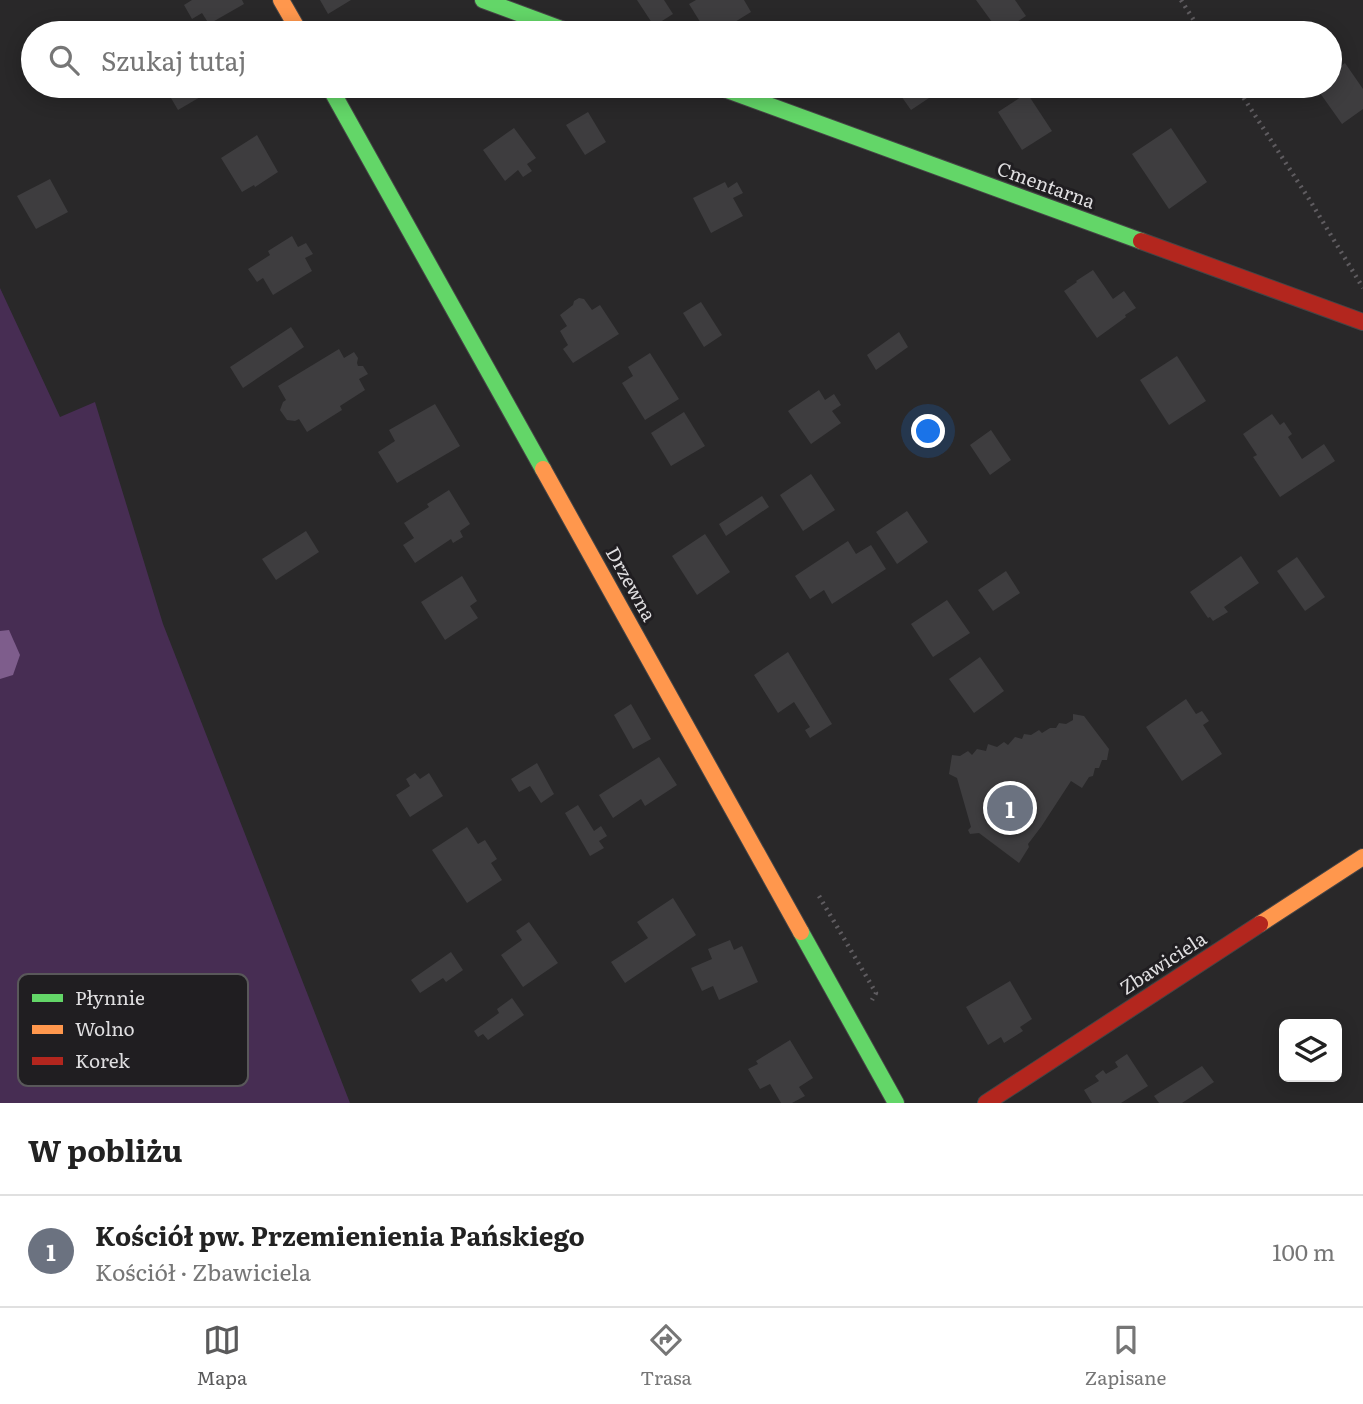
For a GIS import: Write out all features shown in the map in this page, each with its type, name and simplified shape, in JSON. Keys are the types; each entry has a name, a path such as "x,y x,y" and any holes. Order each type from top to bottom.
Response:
{"street":[{"path":"281,0 293,21"},
{"path":"483,0 540,21"},
{"name":"Drzewna","path":"337,98 896,1103"},
{"name":"Cmentarna","path":"749,98 1363,321"},
{"name":"Zbawiciela","path":"986,1103 1363,857"}],"path":[{"path":"1181,0 1194,21"},
{"path":"1244,98 1363,288"}],"shaded area":[{"path":"0,288 60,417 95,402 163,624 350,1103 0,1103"},
{"path":"9,630 20,655 13,675 0,679 0,631"}],"building":[{"path":"192,0 242,0 244,4 214,21 207,21 202,13 192,19 184,5"},
{"path":"320,0 351,0 328,14"},
{"path":"637,0 664,0 673,14 662,21 651,21"},
{"path":"696,0 744,0 751,12 736,21 700,21 689,4"},
{"path":"976,0 1015,0 1026,16 1018,21 991,21"},
{"path":"1345,63 1363,89 1363,109 1342,124 1324,98 1342,98 1342,65"},
{"path":"171,98 198,98 178,110"},
{"path":"902,98 929,98 911,110"},
{"path":"1019,98 1030,98 1052,131 1022,150 998,112"},
{"path":"588,112 606,142 585,155 566,125"},
{"path":"514,128 536,158 527,164 532,171 523,177 518,170 505,181 483,150"},
{"path":"1171,128 1207,182 1169,209 1132,154"},
{"path":"257,135 278,172 242,192 221,158"},
{"path":"50,179 68,212 36,229 17,196"},
{"path":"725,182 728,188 737,182 743,193 733,198 743,216 711,233 693,198"},
{"path":"292,236 298,247 306,243 313,254 305,258 312,271 273,295 263,278 257,282 248,269 270,255 268,251"},
{"path":"1093,270 1113,299 1124,291 1136,308 1097,338 1064,291"},
{"path":"579,298 584,299 592,310 600,305 619,334 573,363 563,349 568,345 560,331 567,326 560,315"},
{"path":"701,302 722,335 704,347 683,313"},
{"path":"291,327 304,347 243,388 230,367"},
{"path":"899,332 908,347 876,370 867,355"},
{"path":"339,349 344,358 354,352 358,358 358,366 363,366 368,374 359,379 365,390 340,406 342,410 307,432 299,419 287,420 280,410 286,400 278,386"},
{"path":"650,353 679,399 645,420 622,383 633,376 628,367"},
{"path":"1177,356 1206,401 1169,425 1140,380"},
{"path":"819,390 825,400 834,394 841,405 832,411 841,423 811,444 788,411"},
{"path":"435,404 460,446 397,483 378,452 395,441 389,430"},
{"path":"684,412 705,446 671,466 651,433"},
{"path":"1272,414 1280,425 1284,422 1292,434 1288,437 1302,459 1324,444 1335,461 1280,497 1253,457 1257,455 1243,434"},
{"path":"991,430 1011,460 990,475 970,445"},
{"path":"811,474 835,510 803,531 780,495"},
{"path":"449,490 470,524 460,531 463,537 453,543 451,539 415,563 403,545 414,538 404,523"},
{"path":"762,496 769,507 726,536 719,524"},
{"path":"907,511 928,542 897,564 876,532"},
{"path":"306,531 319,552 276,580 262,559"},
{"path":"705,534 730,572 697,595 672,556"},
{"path":"848,541 856,554 871,545 886,569 832,604 824,590 810,599 795,576"},
{"path":"1241,556 1259,583 1224,607 1228,612 1213,621 1190,592"},
{"path":"1297,557 1325,597 1305,611 1277,571"},
{"path":"1006,571 1020,593 993,611 978,590"},
{"path":"462,576 477,601 470,606 478,618 445,640 421,602"},
{"path":"947,600 970,633 933,657 911,624"},
{"path":"788,652 832,724 810,738 805,730 810,727 794,702 778,713 754,675"},
{"path":"980,657 1004,691 974,713 949,679"},
{"path":"1186,699 1196,714 1202,711 1209,721 1203,725 1222,754 1182,781 1146,727"},
{"path":"631,704 651,739 633,749 614,715"},
{"path":"1073,714 1084,716 1109,749 1107,760 1102,760 1099,768 1095,768 1093,776 1089,777 1082,788 1071,781 1028,844 1029,847 1019,863 979,833 970,834 968,830 971,827 957,778 949,774 952,755 960,756 968,751 972,755 977,749 986,751 988,744 997,747 1004,742 1008,745 1015,737 1022,739 1024,734 1031,735 1039,730 1042,733 1056,728 1059,723 1066,724 1073,720"},
{"path":"659,757 677,785 645,806 641,799 613,818 599,795"},
{"path":"537,763 554,794 541,803 530,786 519,792 511,779"},
{"path":"415,773 420,779 429,773 443,796 410,817 396,795 410,786 406,779"},
{"path":"578,805 594,831 601,826 607,836 599,841 604,848 590,856 565,813"},
{"path":"467,827 478,844 485,840 497,859 491,863 502,880 467,903 432,850"},
{"path":"673,898 696,935 625,983 611,962 648,938 637,922"},
{"path":"529,922 558,963 523,987 501,955 522,940 516,931"},
{"path":"730,940 734,950 742,946 758,982 719,1000 713,986 702,991 691,968 712,959 708,949"},
{"path":"451,952 463,970 446,982 443,978 420,993 411,980"},
{"path":"1010,981 1032,1019 1020,1027 1023,1031 1004,1043 1001,1037 988,1045 966,1007"},
{"path":"512,998 524,1015 488,1040 483,1034 478,1037 474,1031 499,1013 497,1009"},
{"path":"790,1040 813,1078 799,1087 805,1096 792,1103 781,1103 770,1084 760,1089 748,1069"},
{"path":"1127,1054 1148,1086 1121,1103 1092,1103 1084,1090 1099,1081 1095,1076 1103,1070 1106,1074 1118,1067 1115,1062"},
{"path":"1202,1066 1214,1082 1182,1103 1159,1103 1154,1096"}],"traffic: fast":[{"path":"483,0 540,21"},
{"path":"336,98 543,469"},
{"path":"749,98 1141,241"},
{"path":"801,932 896,1103"}],"traffic: slow":[{"path":"281,0 293,21"},
{"path":"543,469 801,932"},
{"path":"1260,924 1363,857"}],"traffic: jam":[{"path":"1141,241 1363,322"},
{"path":"986,1103 1260,924"}],"place":[{"name":"Kościół pw. Przemienienia Pańskiego","path":"1010,808"}]}
